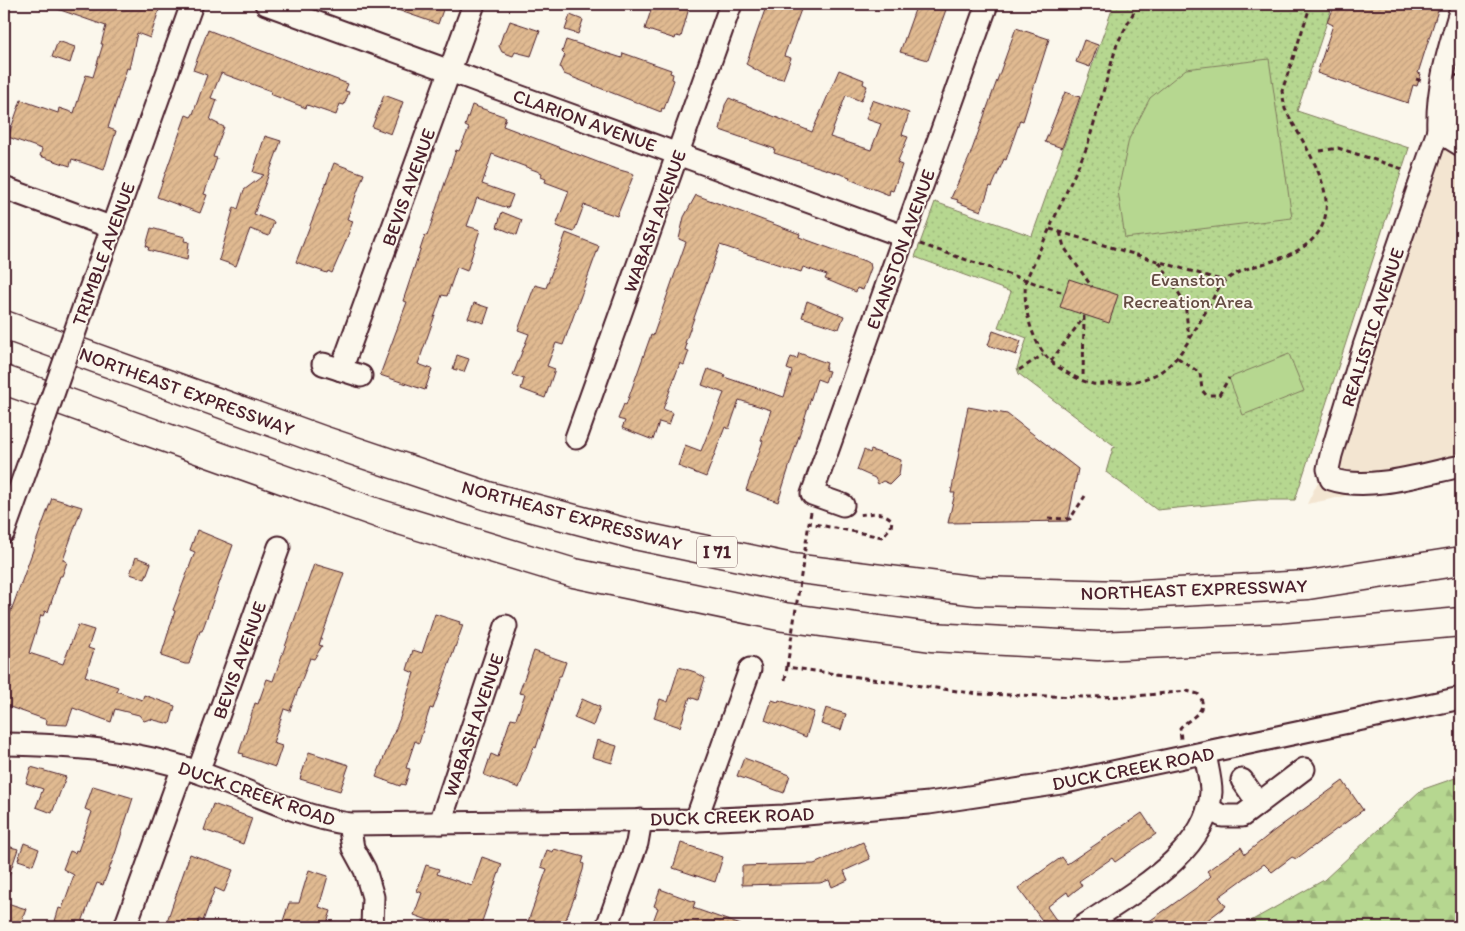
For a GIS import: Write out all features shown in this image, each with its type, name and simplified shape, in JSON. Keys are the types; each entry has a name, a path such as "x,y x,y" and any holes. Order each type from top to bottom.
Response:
{"highway":[{"name":"NORTHEAST EXPRESSWAY","path":"4,325 322,440 488,496 635,535 792,568 978,591 1123,596 1308,585 1461,561"},
{"path":"4,380 380,514 574,573 784,617 931,637 1098,646 1282,638 1461,622"}],"street":[{"name":"TRIMBLE AVENUE","path":"4,532 192,4"},
{"name":"CLARION AVENUE","path":"266,4 903,237"},
{"name":"BEVIS AVENUE","path":"342,370 474,4"},
{"name":"WABASH AVENUE","path":"576,438 731,4"},
{"name":"EVANSTON AVENUE","path":"812,502 903,237 987,4"},
{"name":"REALISTIC AVENUE","path":"1438,131 1436,109 1442,75 1461,8"},
{"name":"REALISTIC AVENUE","path":"1461,86 1449,113 1438,131 1422,176 1364,346 1328,469 1331,479 1345,484 1378,482 1461,466"},
{"path":"1438,131 1461,129"},
{"path":"1438,131 1461,145"},
{"path":"4,188 112,228"},
{"path":"812,502 846,510"},
{"name":"BEVIS AVENUE","path":"125,927 279,547"},
{"name":"WABASH AVENUE","path":"440,823 506,626"},
{"path":"696,820 750,668"},
{"name":"DUCK CREEK ROAD","path":"4,744 112,750 155,759 307,813 349,824 696,820 784,816 929,803 1061,783 1205,754 1461,698"},
{"path":"1082,927 1173,863 1187,848 1203,822 1208,808 1211,789 1205,754"},
{"path":"1208,808 1222,816 1242,816 1304,769"},
{"path":"1242,780 1258,803"},
{"path":"607,927 637,843 641,820"},
{"path":"349,824 353,848 365,870 373,897 372,927"}],"path":[{"path":"1138,4 1117,44 1087,147 1026,280 1025,311 1043,355 1083,380 1093,384 1131,383 1156,376 1178,358 1224,281 1247,268 1274,261 1302,250 1316,237 1326,218 1328,196 1321,176 1282,100 1282,92 1311,4"},
{"path":"1416,79 1422,81"},
{"path":"1320,151 1338,148 1422,176"},
{"path":"1050,228 1224,281"},
{"path":"1060,232 1064,247 1092,287"},
{"path":"903,237 1064,293"},
{"path":"1159,262 1185,303 1190,339"},
{"path":"1051,361 1084,317 1083,380"},
{"path":"1019,370 1043,355"},
{"path":"1178,358 1200,373 1202,390 1206,395 1219,395 1228,378"},
{"path":"1048,518 1070,519 1085,496"},
{"path":"784,680 812,502"},
{"path":"809,523 882,536 891,527 892,520 887,515 846,510"},
{"path":"787,666 978,694 1087,697 1136,696 1187,691 1198,694 1202,705 1200,712 1180,728 1182,741"}],"shaded area":[{"path":"1461,86 1461,472 1307,504 1331,455"}],"green space":[{"name":"Evanston Recreation Area","path":"1114,4 1333,4 1297,111 1409,148 1295,500 1258,500 1157,510 1106,472 1113,448 1116,447 1019,374 1017,368 1027,338 998,327 1011,292 915,257 935,202 1032,236"},
{"path":"1269,59 1292,218 1125,238 1118,191 1129,139 1150,98 1186,69"},
{"path":"1289,354 1304,391 1243,415 1229,378"},
{"path":"1461,776 1461,927 1240,927 1324,880 1421,790"}],"building":[{"path":"49,4 151,4 160,7 150,38 137,33 129,69 127,68 108,128 116,131 104,170 72,159 70,166 40,156 42,149 8,137 21,100 58,113 59,108 74,113 86,75 93,77 103,44 101,44 106,26 49,6"},
{"path":"386,4 445,4 438,24 386,6"},
{"path":"653,4 690,4 681,37 676,36 675,39 645,29"},
{"path":"767,4 803,4 784,56 791,58 783,79 765,75 746,64"},
{"path":"917,4 948,4 928,60 900,52"},
{"path":"1336,4 1440,4 1418,73 1421,74 1417,86 1413,85 1408,103 1317,73 1333,25 1327,22"},
{"path":"570,15 583,20 578,34 565,30"},
{"path":"510,21 540,31 531,56 515,52 513,56 502,52 499,46"},
{"path":"1016,28 1049,39 1023,121 1020,120 1006,160 1004,159 992,187 990,186 981,211 951,198 969,158"},
{"path":"208,30 348,84 345,91 349,92 344,105 340,104 336,115 307,105 306,108 270,94 271,91 221,73 211,98 217,100 210,120 224,127 213,157 217,158 204,194 207,195 200,213 157,197 186,115 191,117 193,114 207,75 193,70"},
{"path":"566,40 622,58 623,53 671,70 670,73 673,74 672,79 674,80 664,109 662,108 661,112 564,74 560,67 565,55 562,52"},
{"path":"1084,40 1098,45 1090,67 1076,62"},
{"path":"58,41 75,47 70,63 52,57"},
{"path":"839,70 864,80 863,84 867,86 861,101 846,95 830,137 871,150 881,124 866,119 872,100 909,113 902,135 908,137 897,163 902,165 893,191 890,190 889,195 849,179 850,177 774,153 775,149 720,130 725,105 729,98 812,132"},
{"path":"1065,92 1080,97 1062,148 1045,142"},
{"path":"384,95 403,102 391,134 372,127"},
{"path":"472,105 506,117 503,126 613,168 634,174 617,216 584,205 574,232 556,226 569,191 545,182 546,179 541,177 542,173 492,154 482,184 513,195 508,208 477,198 467,226 480,230 467,271 457,267 447,296 442,295 418,364 432,369 425,390 380,375 407,302 403,301 425,235 427,236 456,150 459,151 469,128 465,126"},
{"path":"265,136 281,141 254,214 274,222 269,236 250,229 236,266 219,260 234,207 238,209 244,190 264,175 253,172"},
{"path":"334,163 364,174 347,219 353,221 345,243 332,273 328,271 327,273 296,262"},
{"path":"696,195 800,234 799,237 870,263 871,268 863,290 857,288 856,292 825,279 827,275 803,267 801,272 720,245 685,343 687,344 685,350 689,351 684,365 680,363 663,409 673,413 669,425 659,422 653,440 622,428 625,421 618,419 624,404 626,405 651,335 653,336 686,242 679,239 684,217"},
{"path":"502,212 522,220 517,235 497,227"},
{"path":"151,228 185,237 184,241 189,242 187,260 148,250 149,247 146,246"},
{"path":"566,233 599,246 563,345 556,343 547,366 555,369 545,398 521,389 524,379 513,375 529,334 518,330 535,285 546,288"},
{"path":"1069,279 1118,295 1109,323 1060,307"},
{"path":"807,301 844,316 839,329 802,317"},
{"path":"474,303 489,308 484,323 468,318"},
{"path":"993,331 1021,341 1016,355 988,345"},
{"path":"799,353 827,363 825,370 829,371 825,382 817,379 778,502 746,490 763,441 761,440 771,410 739,400 729,429 725,427 706,477 678,466 685,445 701,451 724,393 702,385 708,369 725,375 724,377 784,397 792,371 787,369 791,357 797,359"},
{"path":"457,355 469,359 464,372 453,369"},
{"path":"968,407 1007,414 1078,469 1068,521 948,523 955,493 951,493"},
{"path":"864,450 870,453 871,450 901,460 899,475 890,484 883,481 878,484 875,478 857,470"},
{"path":"52,498 82,507 63,560 67,562 62,576 60,576 48,612 45,611 43,616 41,615 29,653 63,664 78,625 94,630 88,648 94,650 85,676 118,687 116,691 142,700 144,695 175,706 170,724 150,719 144,721 139,715 115,709 111,722 73,708 67,725 46,724 47,720 4,705 4,621 7,622"},
{"path":"197,530 233,545 189,664 185,664 161,656 175,611 173,610 195,552 190,550"},
{"path":"136,557 151,563 145,579 130,574"},
{"path":"314,564 344,573 319,645 322,646 314,659 310,658 290,711 284,709 273,743 282,746 275,767 239,753 255,703 258,704 267,679 273,681"},
{"path":"435,614 460,622 459,624 463,625 433,709 430,708 419,743 415,741 406,768 410,769 405,785 401,784 400,786 376,777 400,718 414,673 407,670 413,650 422,653"},
{"path":"534,651 566,662 561,676 559,676 536,748 534,747 519,788 484,775 491,754 498,757 511,718 516,719 525,694 519,693"},
{"path":"679,667 695,672 705,678 698,700 690,697 680,727 654,718 660,699 668,702"},
{"path":"582,699 600,707 593,726 574,718"},
{"path":"772,700 778,702 779,700 814,712 806,737 765,720"},
{"path":"826,708 846,714 841,730 821,724"},
{"path":"597,740 617,746 612,763 592,757"},
{"path":"309,752 349,765 340,791 300,779"},
{"path":"744,758 790,775 784,793 737,776"},
{"path":"31,767 66,777 52,813 36,807 43,789 26,783"},
{"path":"1343,781 1363,810 1296,859 1292,857 1272,872 1264,864 1219,897 1226,906 1198,927 1141,927 1203,883 1211,876 1207,871 1218,863 1241,847 1245,854"},
{"path":"93,786 133,798 103,885 97,883 80,927 56,927 58,922 55,921 59,908 62,909 74,875 63,869 70,851 75,853 76,850 78,851 92,812 85,809"},
{"path":"213,804 252,818 243,844 204,830"},
{"path":"1142,813 1156,834 1115,862 1112,858 1079,881 1082,886 1069,896 1067,892 1047,907 1061,927 1047,927 1018,888 1062,857 1067,864"},
{"path":"863,842 870,859 844,871 848,880 832,887 829,880 820,883 742,885 742,866 814,864"},
{"path":"24,843 39,849 33,865 18,860"},
{"path":"681,843 723,857 715,882 673,868"},
{"path":"4,845 18,849 6,884 4,884"},
{"path":"554,849 584,857 582,863 584,864 583,870 573,901 563,927 526,927 547,869 541,867 547,850 553,852"},
{"path":"190,854 233,870 224,892 215,888 203,921 199,919 197,927 165,927"},
{"path":"482,857 502,864 480,927 447,927 414,915 422,893 417,891 426,865 439,869 437,874 472,886"},
{"path":"309,870 328,876 319,907 331,911 327,923 324,922 323,927 281,927 289,903 299,903"},
{"path":"660,889 695,902 693,908 741,925 741,927 651,927 658,908 654,906"},
{"path":"4,902 26,909 20,926 4,920"}]}
